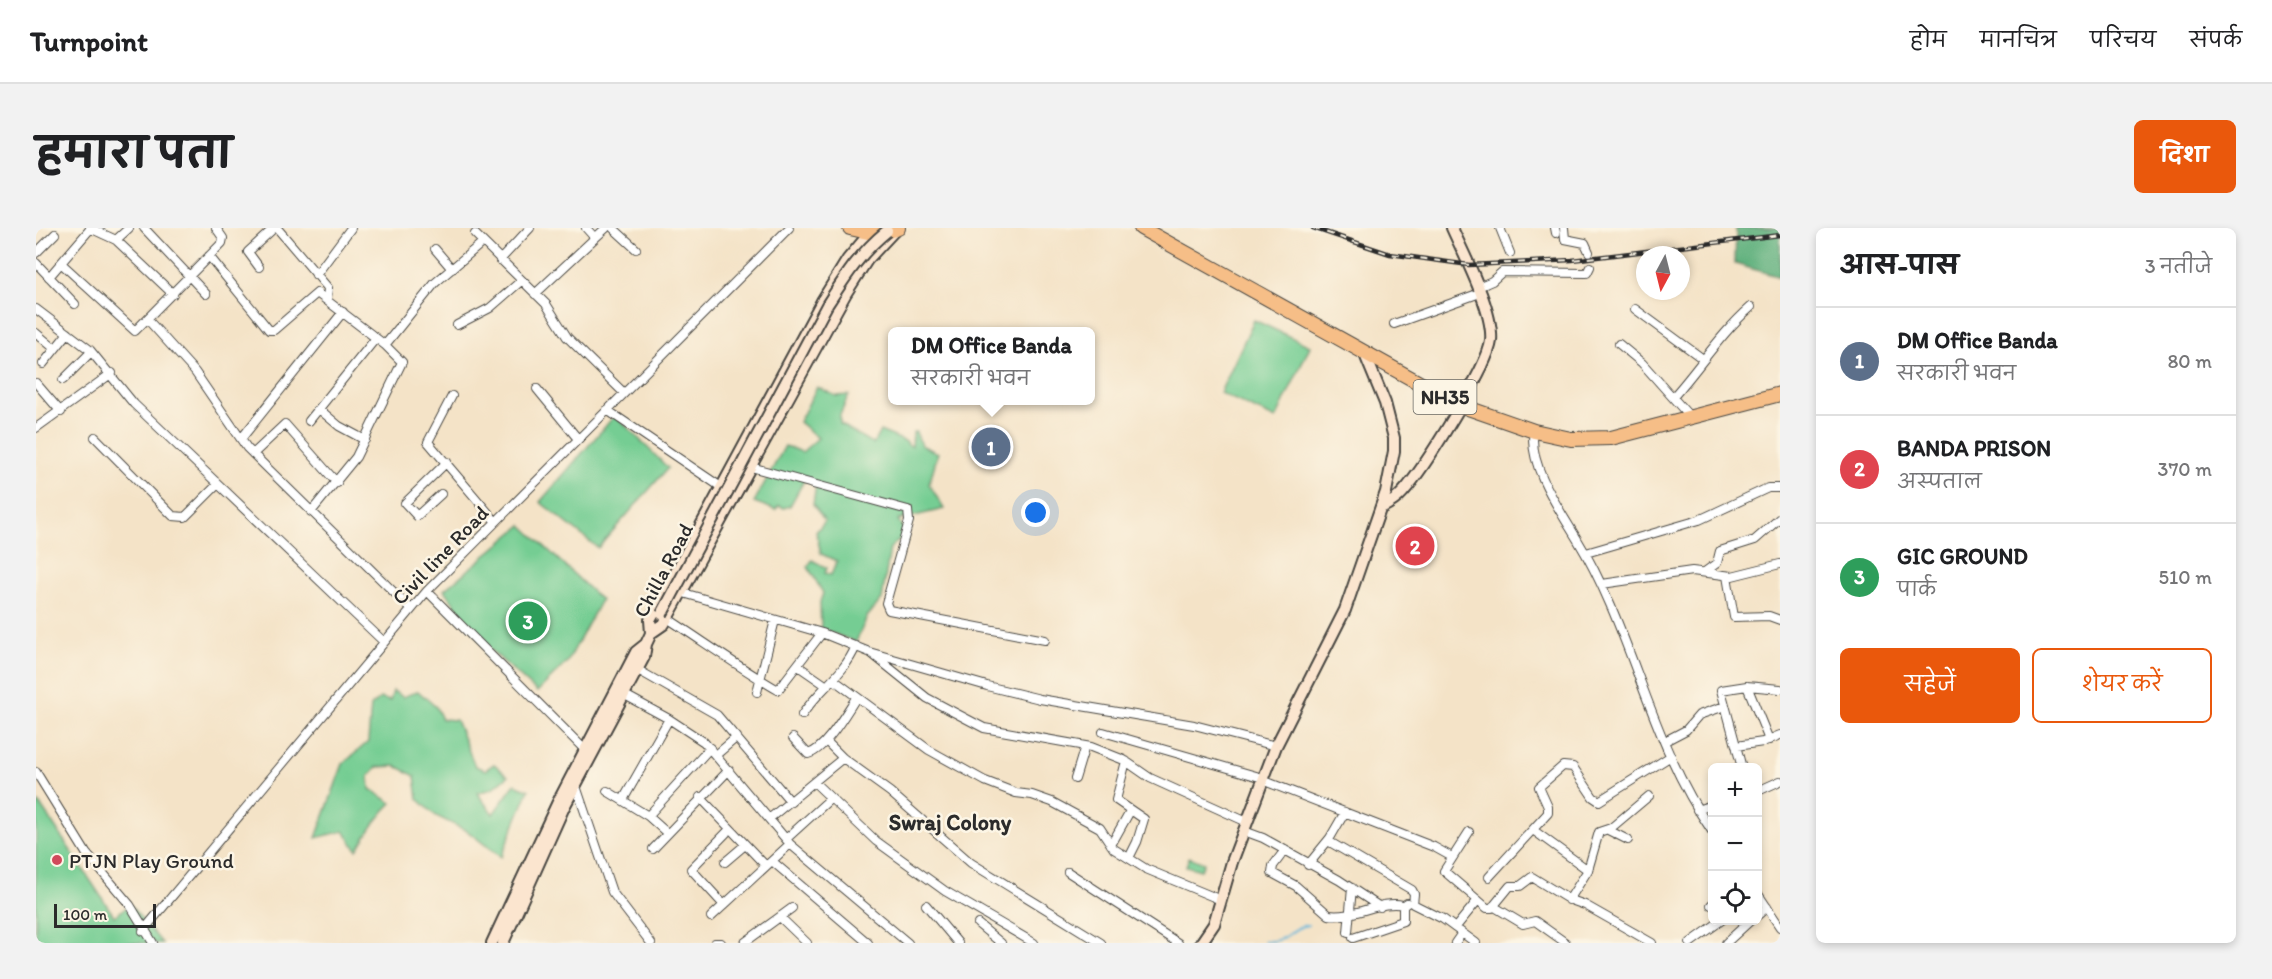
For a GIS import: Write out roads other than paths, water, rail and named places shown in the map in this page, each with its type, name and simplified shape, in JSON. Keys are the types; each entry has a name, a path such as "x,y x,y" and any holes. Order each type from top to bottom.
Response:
{"highway":[{"path":"850,228 869,234 893,229"},
{"name":"NH35","path":"1141,228 1459,405 1534,432 1591,440 1611,438 1780,394"}],"main road":[{"path":"1381,508 1403,492 1438,443 1484,361 1491,342 1489,323 1479,290 1452,228"},
{"path":"664,616 751,467 846,293 867,260 893,229"},
{"name":"Chilla Road","path":"503,943 576,786 587,753 638,670 651,633 664,616 827,305 852,265 866,248 893,229"},
{"path":"651,633 650,620 822,301 848,259 869,234"},
{"path":"1201,943 1214,924 1262,779 1276,746 1345,610 1381,508 1391,472 1394,438 1385,403 1364,352"},
{"path":"492,943 636,652 646,644"}],"street":[{"path":"49,277 90,228 116,240 173,294"},
{"path":"116,240 129,228"},
{"path":"144,228 206,294"},
{"path":"62,264 87,285 130,329 138,330 223,241 216,228"},
{"path":"316,274 351,228"},
{"path":"500,260 530,228"},
{"path":"586,228 595,238"},
{"path":"536,294 606,228"},
{"path":"613,228 636,249"},
{"name":"Civil line Road","path":"143,932 411,609 789,228"},
{"path":"1500,228 1510,253"},
{"path":"1564,228 1567,241 1585,243 1589,252"},
{"path":"259,267 248,252 279,229 329,291 327,299"},
{"path":"36,253 55,234"},
{"path":"475,234 546,304 567,336 624,393"},
{"path":"386,345 427,292 483,242"},
{"path":"435,249 452,269"},
{"path":"209,256 269,330 274,330 314,294 320,294 400,357 401,366 348,470 311,512"},
{"path":"36,263 75,304"},
{"path":"1394,324 1479,290 1502,272 1587,273 1590,267"},
{"path":"457,326 490,308 521,281"},
{"path":"1673,397 1695,374 1703,359 1729,327 1751,307"},
{"path":"36,309 92,352 111,373 130,400 384,642"},
{"path":"1635,309 1703,359"},
{"path":"241,439 343,312"},
{"path":"148,320 195,372 253,454 411,609"},
{"path":"36,333 55,349"},
{"path":"43,364 68,333"},
{"path":"309,421 376,338"},
{"path":"1619,344 1642,363 1691,418"},
{"path":"63,380 92,352"},
{"path":"36,428 61,412 111,373"},
{"path":"36,383 61,412"},
{"path":"537,388 578,440"},
{"path":"452,396 428,442 496,522"},
{"path":"319,409 339,426 365,440"},
{"path":"607,410 721,487"},
{"path":"253,454 285,424 337,483"},
{"path":"1534,432 1533,447 1549,490 1613,605 1671,756 1697,810 1708,824"},
{"path":"95,437 173,516 185,517 218,484"},
{"path":"441,494 417,516 405,503 447,462"},
{"path":"751,467 908,510 909,521 886,603 889,610 1045,640"},
{"path":"1586,554 1699,520 1768,488 1780,488"},
{"path":"1706,571 1717,563 1720,551 1755,540 1780,518"},
{"path":"1602,584 1706,571 1727,576 1780,564"},
{"path":"1727,576 1734,617 1769,616 1780,620"},
{"path":"428,591 587,753"},
{"path":"680,592 822,633 870,652 987,686 1040,699 1194,725 1276,746"},
{"path":"664,616 761,680 781,690 822,633"},
{"path":"757,693 775,620"},
{"path":"802,715 816,695 845,668 856,646"},
{"path":"870,652 927,698 984,728 1085,746 1126,761 1150,778 1246,826 1380,907"},
{"path":"798,666 856,698 929,750 985,781 1016,793 1039,796 1100,828 1111,846 1154,873 1221,900"},
{"path":"638,670 717,715 791,802"},
{"path":"1747,686 1770,740"},
{"path":"1741,763 1722,689 1747,686 1780,689"},
{"path":"623,694 669,719 710,748 788,842 908,943"},
{"path":"793,738 810,754 826,741 856,698"},
{"path":"1665,741 1686,730 1699,715 1725,706"},
{"path":"623,800 669,719"},
{"path":"1103,732 1262,779 1434,847 1452,857"},
{"path":"1736,746 1770,740 1780,735"},
{"path":"716,755 737,737"},
{"path":"826,741 843,758 890,792 970,863 1101,943"},
{"path":"1075,778 1085,746"},
{"path":"648,816 710,748"},
{"path":"1489,877 1549,810 1539,791 1540,784 1563,766 1573,767 1593,797 1599,801 1671,756"},
{"path":"770,818 843,758"},
{"path":"1126,761 1115,797 1130,811 1144,819 1129,858"},
{"path":"653,849 700,797 729,770"},
{"path":"36,772 86,853 130,905 143,932 153,943"},
{"path":"1762,789 1780,782"},
{"path":"815,783 876,841 945,891 1034,943"},
{"path":"576,786 612,892 651,943"},
{"path":"607,791 648,816 667,833"},
{"path":"1569,900 1588,870 1597,834 1608,830 1649,796"},
{"path":"700,797 745,844 868,943"},
{"path":"711,917 769,863 830,799"},
{"path":"1697,810 1708,807"},
{"path":"1111,846 1130,811"},
{"path":"1308,865 1328,841 1345,812"},
{"path":"724,905 691,869 730,829"},
{"path":"1533,830 1588,870"},
{"path":"1608,830 1628,840"},
{"path":"1469,832 1445,868 1446,873 1489,909 1510,886 1520,886 1532,877 1569,900 1585,905 1652,943"},
{"path":"1328,841 1412,890 1414,894 1407,904 1403,921 1351,935 1349,914 1352,888"},
{"path":"725,862 745,844"},
{"path":"1285,850 1273,866 1274,876 1296,886 1329,915 1349,914 1395,904 1407,904 1455,928 1476,943"},
{"path":"1068,872 1178,943"},
{"path":"1455,928 1478,900"},
{"path":"1762,900 1780,927"},
{"path":"926,905 958,943"},
{"path":"1493,906 1523,924 1532,921 1538,923 1566,943"},
{"path":"1762,911 1767,907"},
{"path":"744,943 792,908"},
{"path":"780,916 807,943"},
{"path":"978,924 1001,943"},
{"path":"1690,943 1716,925"},
{"path":"1726,943 1746,925"},
{"path":"1455,943 1462,933"},
{"path":"715,943 721,943"}],"waterway":[{"path":"1264,941 1279,940 1302,926 1309,925"}],"railway":[{"path":"1313,228 1390,254 1469,265 1572,260 1780,235"}],"place":[{"name":"DM Office Banda","path":"991,447"},
{"name":"BANDA PRISON","path":"1415,546"},
{"name":"GIC GROUND","path":"528,621"},
{"name":"PTJN Play Ground","path":"57,860"}],"district":[{"name":"Swraj Colony","path":"950,822"}]}
